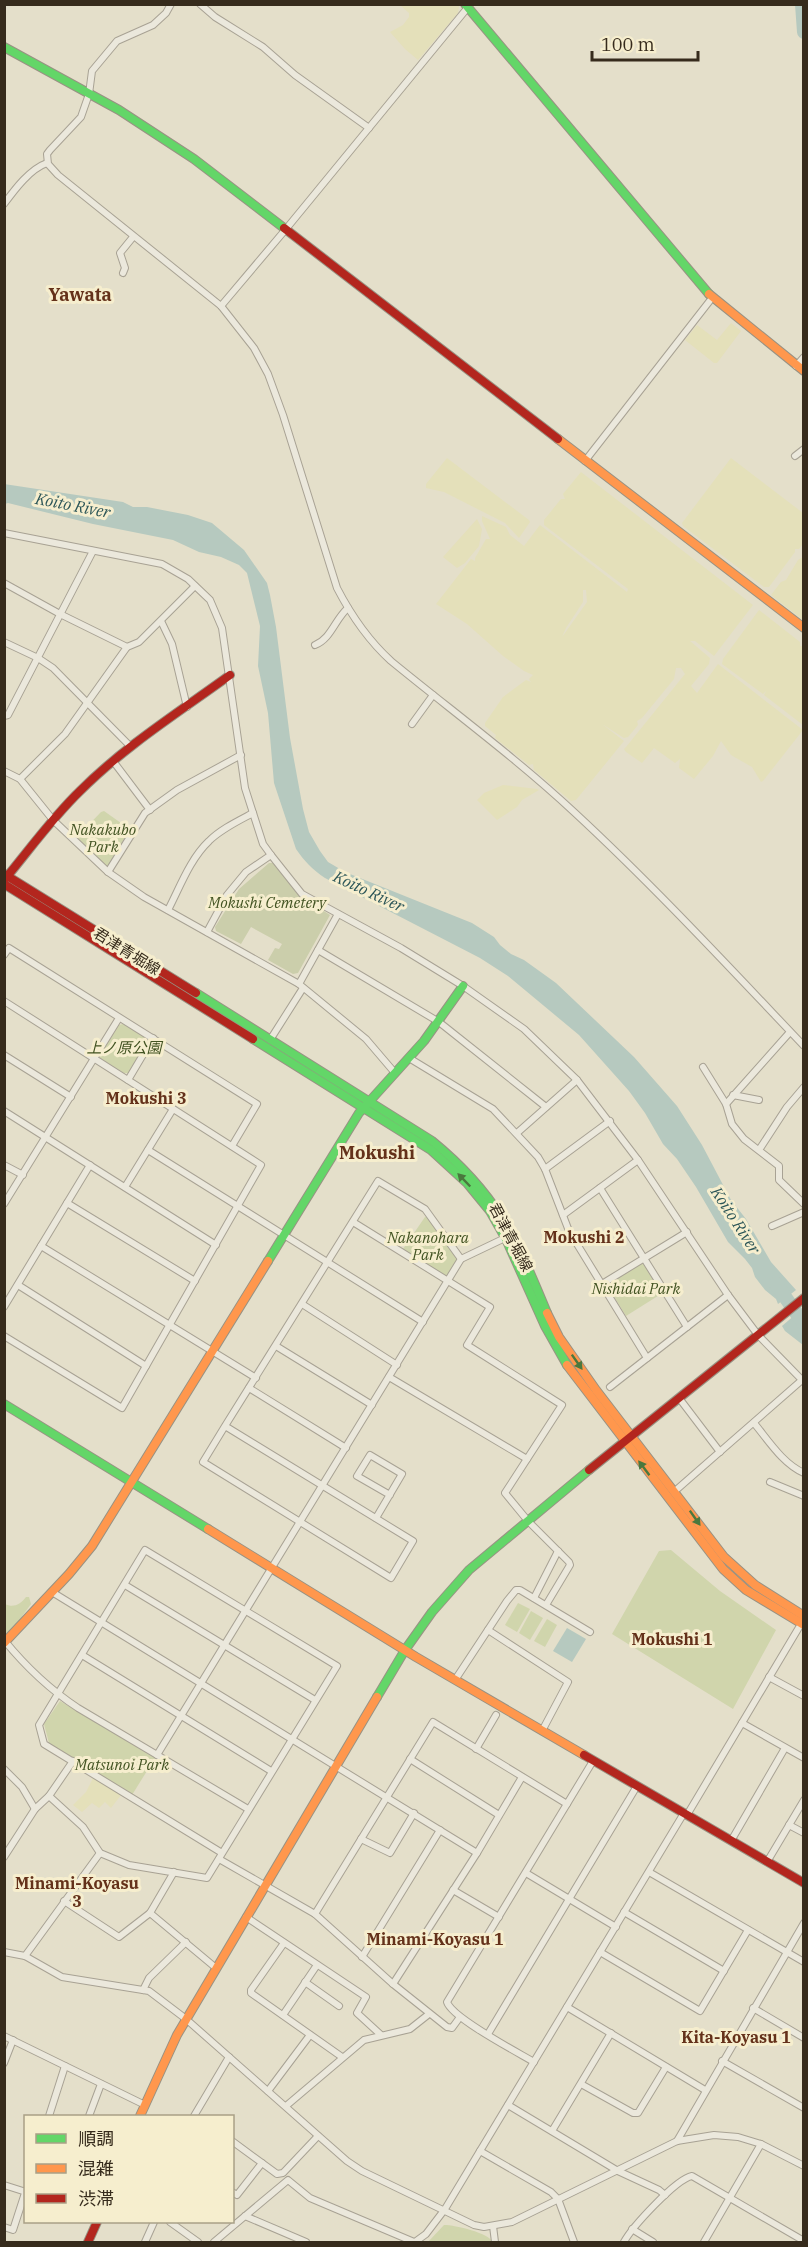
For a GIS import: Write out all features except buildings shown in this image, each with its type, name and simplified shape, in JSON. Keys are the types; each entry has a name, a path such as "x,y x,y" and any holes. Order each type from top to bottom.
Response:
{"street":[{"path":"171,4 166,13 153,25 117,41 92,71 81,117 47,154 47,163 58,175 133,237 221,306 254,348 268,374 283,415 333,576 348,608 381,652 574,812 734,972 804,1046"},
{"path":"200,4 215,17 263,47 295,75 369,128"},
{"path":"221,306 468,5 712,298 800,369 804,357"},
{"path":"4,47 119,110 194,159 804,628"},
{"path":"4,204 31,173 47,163"},
{"path":"123,273 125,268 120,253 133,237"},
{"path":"585,461 712,298"},
{"path":"795,456 804,449"},
{"path":"4,533 162,564 188,579 210,600 222,628 245,788 263,844 271,855 302,894 401,948 463,986 524,1029 577,1080 638,1160 728,1295 803,1381 675,1491"},
{"path":"4,716 8,715 93,551"},
{"path":"4,583 127,647"},
{"path":"20,779 65,734 127,647 140,642 195,586"},
{"path":"315,645 324,641 342,613 348,608"},
{"path":"161,621 172,644 187,707"},
{"path":"4,642 38,657 53,668 131,747"},
{"path":"5,878 89,781 131,747 230,675"},
{"path":"412,724 433,695"},
{"path":"108,872 133,830 150,810 177,790 241,755"},
{"path":"113,761 150,810"},
{"path":"4,771 20,779 53,820 108,872 168,910 301,986 366,1039 395,1073"},
{"path":"168,910 194,860 209,841 226,827 253,813"},
{"path":"207,932 227,895 246,872 271,855"},
{"name":"君津青堀線","path":"5,878 270,1040 431,1150 450,1166 485,1204 506,1238 550,1338 563,1360 723,1569 762,1602 803,1622"},
{"name":"君津青堀線","path":"5,878 366,1105 432,1141 456,1159 478,1181 500,1210 514,1236 557,1334 727,1562 746,1580 803,1622"},
{"path":"270,1040 338,914"},
{"path":"4,955 9,948 257,1104 232,1146"},
{"path":"318,950 439,1022 546,1107"},
{"path":"248,1809 57,1694 37,1677 5,1642 92,1546 366,1105 439,1022 463,986"},
{"path":"4,1001 261,1165 122,1408 4,1336"},
{"path":"4,1204 120,1018"},
{"path":"726,1104 790,1032"},
{"path":"128,1080 153,1038"},
{"path":"4,1055 71,1097"},
{"path":"409,1058 493,1109 538,1157 545,1169 569,1232 647,1358"},
{"path":"703,1067 726,1104 732,1124 744,1138 779,1166 779,1180 804,1204"},
{"path":"517,1133 577,1080"},
{"path":"759,1150 787,1107 804,1088"},
{"path":"733,1095 759,1100"},
{"path":"125,1187 173,1109"},
{"path":"4,1110 216,1245"},
{"path":"545,1169 610,1121"},
{"path":"148,1150 423,1322"},
{"path":"563,1215 638,1160"},
{"path":"4,1165 23,1175"},
{"path":"4,1307 90,1165"},
{"path":"225,1426 413,1540 391,1578 203,1462 225,1426 276,1346 378,1181 425,1209 461,1259"},
{"path":"600,1188 687,1327"},
{"path":"67,1203 195,1281"},
{"path":"772,1226 804,1212"},
{"path":"353,1222 490,1307 467,1345 562,1405 505,1494 569,1562 570,1565 546,1605"},
{"path":"602,1284 687,1232"},
{"path":"157,1755 461,1259 506,1238"},
{"path":"41,1246 256,1378"},
{"path":"18,1285 146,1366"},
{"path":"610,1387 728,1295"},
{"path":"140,2115 186,2019 405,1650 432,1612 469,1570 624,1441 804,1298"},
{"path":"302,1304 397,1365"},
{"path":"276,1346 372,1405"},
{"path":"389,1377 527,1459"},
{"path":"249,1388 346,1448"},
{"path":"679,1398 720,1452"},
{"path":"4,1404 455,1680 804,1883"},
{"path":"754,1423 787,1462 794,1469 804,1473"},
{"path":"376,1518 390,1495 402,1474 370,1455 357,1476 390,1495"},
{"path":"770,1482 804,1496"},
{"path":"49,1796 82,1827 99,1853 129,1865 207,1878 220,1856 248,1809 337,1666 145,1550 39,1725 44,1744 73,1761 220,1856 264,1885 315,1914 393,1984 449,2029 460,2017"},
{"path":"534,1598 558,1551"},
{"path":"125,1585 315,1700"},
{"path":"455,1680 507,1600 516,1590 520,1590 590,1632"},
{"path":"52,1592 477,1853"},
{"path":"214,2242 288,2180 310,2198 415,2242 426,2234 445,2209 624,1912 803,1622"},
{"path":"488,1630 568,1682 542,1731"},
{"path":"82,1655 271,1772"},
{"path":"769,1677 804,1696"},
{"path":"476,1749 496,1715"},
{"path":"315,1914 432,1722 567,1804"},
{"path":"742,1723 804,1758"},
{"path":"731,1841 785,1748"},
{"path":"410,1759 499,1815"},
{"path":"4,1857 7,1849 35,1809 49,1796 73,1761"},
{"path":"534,2062 460,2017 449,2008 447,2002 593,1761"},
{"path":"4,1769 22,1787 35,1809"},
{"path":"393,1984 477,1853 522,1777"},
{"path":"488,2034 637,1786"},
{"path":"767,1862 804,1800"},
{"path":"361,1839 390,1853 414,1813"},
{"path":"789,1825 804,1833"},
{"path":"363,1957 440,1830"},
{"path":"25,1956 99,1853"},
{"path":"64,1901 119,1937 150,1913 174,1872"},
{"path":"649,1872 804,1962"},
{"path":"526,1873 616,1926"},
{"path":"453,1890 499,1917"},
{"path":"624,1912 724,1971"},
{"path":"150,1913 216,1968"},
{"path":"246,1917 366,1997 357,2013 381,2035"},
{"path":"677,2141 804,1923"},
{"path":"600,1952 700,2011 748,1930"},
{"path":"143,1990 149,1978 186,1942"},
{"path":"284,1942 251,1993 342,2057"},
{"path":"4,1952 25,1956 62,1977 149,1991 186,2019 347,2161 362,2171 474,2224 493,2226 512,2222 677,2141 714,2135 738,2137 761,2144 804,2166"},
{"path":"283,2015 317,1965"},
{"path":"305,1983 339,2007"},
{"path":"567,2007 705,2090"},
{"path":"753,2008 804,2038"},
{"path":"286,2106 364,2040 410,2029 429,2014"},
{"path":"552,2132 611,2033"},
{"path":"268,2091 310,2035"},
{"path":"4,2036 145,2105"},
{"path":"4,2063 13,2040"},
{"path":"197,2115 229,2057"},
{"path":"722,2061 804,2108"},
{"path":"49,2115 65,2066"},
{"path":"581,2084 633,2113 638,2113 666,2067"},
{"path":"88,2115 101,2084"},
{"path":"508,2105 618,2171 665,2195"},
{"path":"234,2142 277,2174 283,2173 318,2136"},
{"path":"704,2242 761,2144"},
{"path":"480,2151 551,2192 558,2199 574,2242"},
{"path":"234,2193 237,2195 262,2163"},
{"path":"624,2242 632,2229 665,2195 686,2177 692,2176 804,2241"},
{"path":"4,2185 24,2191"},
{"path":"4,2228 13,2230 24,2194"},
{"path":"245,2216 306,2242"},
{"path":"88,2242 97,2223"},
{"path":"145,2242 154,2223"},
{"path":"171,2223 198,2242"},
{"path":"493,2226 495,2242"},
{"path":"632,2229 653,2242"}],"shaded area":[{"path":"457,4 458,13 418,60 390,32 403,25 409,17 409,13 400,5"},
{"path":"731,323 741,331 717,363 685,340 697,325 717,340"},
{"path":"447,458 529,520 530,522 519,538 505,523 444,492 426,488 426,484"},
{"path":"731,458 803,513 803,544 799,549 795,549 769,587 764,587 682,523"},
{"path":"581,472 753,605 714,656 695,641 690,641 710,658 709,664 691,686 697,693 718,664 803,730 763,781 761,782 752,767 731,755 721,741 713,756 694,779 679,768 680,759 675,763 654,748 642,763 626,752 624,749 685,674 681,668 676,668 674,679 637,721 638,725 628,737 624,738 602,724 624,741 576,800 571,801 534,770 533,764 529,765 495,738 496,735 485,726 503,697 526,680 531,682 529,679 533,675 503,656 467,624 436,604 471,559 475,561 486,539 490,539 482,516 506,527 510,535 524,546 540,525 627,592 628,589 544,525 544,520 561,499 565,499 563,494","holes":["583,590 586,590 587,602 562,637 583,602"]},
{"path":"477,519 482,529 479,546 465,563 457,568 443,557"},
{"path":"803,557 803,620 771,595 781,582 786,580 798,560"},
{"path":"759,610 800,642 800,646 803,646 803,725 764,695 766,691 763,694 722,664 723,659"},
{"path":"503,785 539,790 497,820 477,800 484,793"},
{"path":"93,1778 121,1795 111,1808 105,1802 99,1808 92,1803 82,1812 73,1805 86,1792"}],"green space":[{"name":"Nakakubo Park","path":"104,811 128,828 128,832 109,865 106,866 77,837"},
{"name":"Mokushi Cemetery","path":"269,863 273,863 299,895 330,915 298,973 293,974 268,960 275,948 279,949 282,944 251,927 241,944 216,931 215,927 239,889"},
{"name":"上ノ原公園","path":"123,1024 146,1038 129,1073 124,1073 100,1058 119,1025"},
{"name":"Nakanohara Park","path":"428,1216 457,1256 458,1260 449,1275 445,1276 403,1249"},
{"name":"Nishidai Park","path":"640,1263 645,1265 661,1294 626,1316 608,1287 610,1283"},
{"path":"671,1550 720,1591 776,1630 733,1709 612,1634 659,1551"},
{"path":"29,1597 31,1604 12,1630 5,1634 5,1604 16,1605"},
{"path":"518,1603 530,1609 517,1632 505,1625"},
{"path":"531,1611 543,1618 530,1640 519,1633"},
{"path":"547,1619 557,1625 545,1647 534,1641"},
{"name":"Matsunoi Park","path":"60,1701 155,1758 132,1795 49,1743 44,1724"},
{"path":"444,2225 478,2233 493,2242 428,2242"}],"water":[{"path":"4,484 123,502 133,507 147,507 188,515 212,523 244,550 267,583 276,627 290,738 303,809 309,832 328,862 345,872 472,923 494,937 511,954 524,960 556,983 634,1057 677,1106 702,1145 731,1200 746,1219 771,1262 796,1290 778,1304 776,1299 765,1290 755,1277 752,1268 728,1242 696,1187 677,1159 663,1144 629,1091 579,1035 508,976 480,958 325,878 299,853 274,783 268,713 258,666 260,626 247,573 239,565 221,557 199,552 173,540 5,504"},
{"path":"803,1308 803,1345 782,1326"},
{"path":"567,1628 586,1639 572,1662 553,1651"}],"waterway":[{"path":"802,4 804,32"},
{"name":"Koito River","path":"776,1284 804,1324"}],"traffic: fast":[{"path":"465,4 709,294"},
{"path":"4,47 119,110 194,159 284,228"},
{"path":"268,1261 359,1113 424,1041 463,986"},
{"path":"196,993 432,1141 454,1161 489,1199 502,1219 525,1262 547,1313"},
{"path":"253,1039 431,1150 467,1183 490,1211 506,1239 545,1326 567,1365"},
{"path":"4,1404 208,1529"},
{"path":"377,1697 405,1650 432,1612 469,1570 589,1470"}],"traffic: slow":[{"path":"709,294 804,371"},
{"path":"558,439 804,628"},
{"path":"4,1643 92,1546 268,1261"},
{"path":"547,1313 559,1337 596,1390 724,1557 755,1585 804,1616"},
{"path":"567,1365 723,1569 746,1590 804,1625"},
{"path":"208,1529 416,1657 584,1755"},
{"path":"140,2115 177,2035 377,1697"}],"traffic: jam":[{"path":"284,228 558,439"},
{"path":"5,879 60,812 97,775 153,730 230,675"},
{"path":"4,874 196,993"},
{"path":"4,884 253,1039"},
{"path":"589,1470 804,1298"},
{"path":"584,1755 804,1883"},
{"path":"88,2242 97,2223"}],"district":[{"name":"Yawata","path":"80,294"},
{"name":"Mokushi 3","path":"146,1098"},
{"name":"Mokushi","path":"377,1152"},
{"name":"Mokushi 2","path":"584,1237"},
{"name":"Mokushi 1","path":"672,1639"},
{"name":"Minami-Koyasu 3","path":"77,1892"},
{"name":"Minami-Koyasu 1","path":"435,1939"},
{"name":"Kita-Koyasu 1","path":"736,2037"}]}
